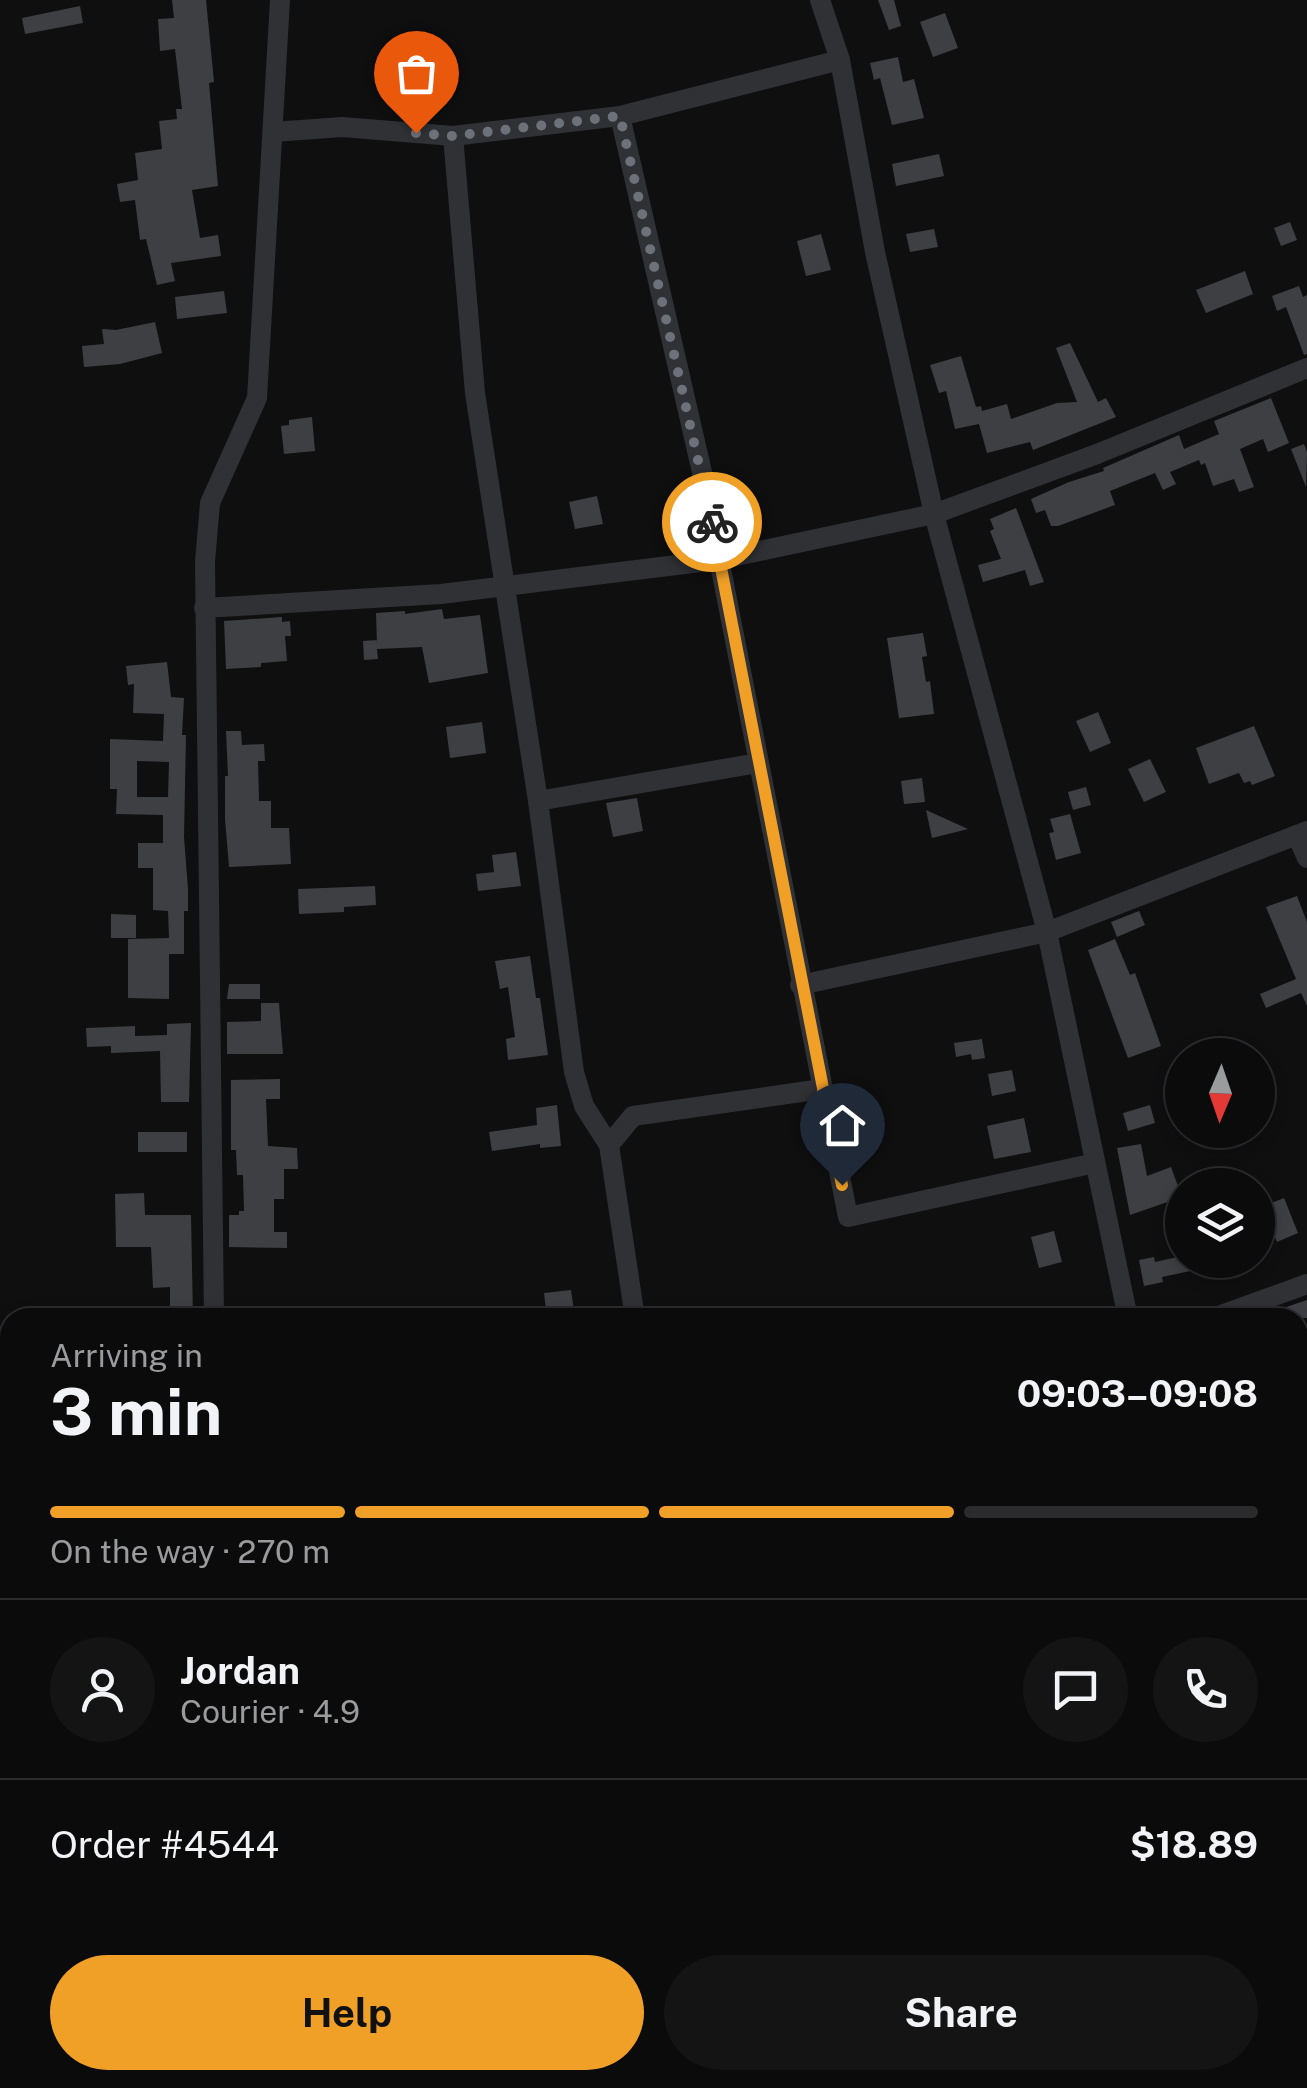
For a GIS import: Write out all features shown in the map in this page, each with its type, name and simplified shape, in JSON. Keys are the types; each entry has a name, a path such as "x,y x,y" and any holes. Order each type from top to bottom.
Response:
{"street":[{"path":"214,1308 204,608 210,503 257,398 280,0"},
{"path":"820,0 840,60 875,252 934,514 1047,932 1126,1308"},
{"path":"273,132 342,127 453,136 620,116 840,60"},
{"path":"620,116 702,472 848,1217 1095,1162"},
{"path":"453,136 476,394 538,801 574,1072 584,1106 609,1145 633,1308"},
{"path":"204,608 441,594 719,560 934,514 1097,454 1307,368"},
{"path":"538,801 758,763"},
{"path":"800,985 1047,932 1302,833 1307,858"},
{"path":"609,1145 633,1116 822,1089"},
{"path":"1241,1308 1307,1284"}],"building":[{"path":"172,0 206,0 218,186 192,190 200,238 218,235 221,256 171,263 175,281 157,285 146,239 140,240 135,200 120,202 117,184 138,180 135,153 162,149 159,121 177,119 176,109 182,109 175,49 160,51 158,19 174,18"},
{"path":"878,0 894,0 901,26 889,30"},
{"path":"80,6 83,23 25,34 22,18"},
{"path":"945,13 958,48 933,57 920,22"},
{"path":"898,57 903,82 914,79 924,118 892,125 880,78 874,80 870,63"},
{"path":"939,154 944,176 896,186 892,164"},
{"path":"1290,222 1297,240 1281,246 1274,228"},
{"path":"934,229 938,247 910,252 906,234"},
{"path":"821,234 831,270 806,276 797,241"},
{"path":"1245,271 1253,294 1206,313 1196,290"},
{"path":"1299,286 1303,297 1307,295 1304,355 1286,307 1277,311 1272,296"},
{"path":"224,291 227,313 177,319 175,297"},
{"path":"155,322 162,353 120,364 84,367 82,346 104,344 102,329"},
{"path":"1070,343 1098,402 1106,398 1116,417 1033,450 1030,442 987,453 979,424 955,429 946,391 939,393 930,365 961,356 976,407 981,406 982,411 1007,404 1011,419 1057,403 1077,402 1056,348"},
{"path":"1271,398 1289,443 1268,452 1263,439 1240,449 1254,487 1239,492 1234,479 1213,486 1205,463 1201,465 1199,460 1170,472 1176,484 1163,490 1155,473 1110,491 1115,505 1058,526 1051,526 1045,510 1036,513 1031,499 1104,471 1103,468 1179,435 1184,449 1219,434 1214,421"},
{"path":"312,417 315,451 284,454 281,426 289,425 289,420"},
{"path":"1304,444 1307,452 1306,487 1291,449"},
{"path":"597,496 603,524 575,529 569,502"},
{"path":"1016,508 1044,582 1030,586 1025,570 983,582 978,565 1001,559 990,531 994,529 990,519"},
{"path":"442,609 444,619 480,615 488,673 429,683 422,647 377,649 378,659 364,660 363,641 377,640 376,613"},
{"path":"282,617 282,622 290,621 291,636 285,636 287,661 226,669 224,621"},
{"path":"923,633 927,656 922,657 934,714 899,718 887,638"},
{"path":"167,662 171,697 184,698 188,911 184,911 184,954 169,954 169,999 128,998 128,939 169,938 168,911 153,910 153,868 138,868 138,843 163,843 163,815 116,814 117,789 110,789 110,739 163,741 164,714 133,713 134,684 128,685 126,666","holes":["137,761 169,762 168,797 137,797"]},
{"path":"1098,712 1111,743 1090,752 1076,721"},
{"path":"482,722 486,753 450,758 446,727"},
{"path":"1254,726 1275,776 1252,785 1250,781 1244,783 1239,773 1209,784 1196,748"},
{"path":"226,731 241,731 242,745 264,744 265,761 258,761 259,801 271,801 271,828 289,828 291,864 229,867"},
{"path":"1150,759 1166,792 1144,802 1128,769"},
{"path":"922,778 925,802 904,804 901,781"},
{"path":"1086,787 1091,805 1073,810 1068,792"},
{"path":"637,798 643,831 613,837 606,803"},
{"path":"926,810 968,829 932,838"},
{"path":"1070,814 1081,853 1056,860 1049,833 1054,832 1050,819"},
{"path":"516,852 521,886 478,891 476,874 494,872 492,855"},
{"path":"375,886 376,905 344,907 344,912 299,914 298,889"},
{"path":"1297,896 1307,922 1307,1006 1301,993 1266,1008 1260,994 1296,979 1266,907"},
{"path":"1139,911 1145,925 1117,937 1111,922"},
{"path":"111,914 136,915 136,938 111,938"},
{"path":"1115,939 1130,975 1135,973 1161,1046 1128,1058 1088,950"},
{"path":"530,956 548,1055 508,1060 506,1039 515,1037 508,987 500,989 495,961"},
{"path":"229,984 260,984 260,999 227,999"},
{"path":"261,1003 279,1003 283,1054 227,1054 227,1022 261,1021"},
{"path":"191,1023 189,1102 161,1102 160,1051 111,1053 111,1046 87,1047 86,1028 135,1026 135,1036 167,1035 167,1024"},
{"path":"982,1039 985,1058 972,1060 971,1054 956,1057 954,1043"},
{"path":"1012,1070 1016,1091 992,1096 988,1074"},
{"path":"280,1079 280,1099 266,1099 268,1146 297,1148 298,1169 284,1169 284,1199 274,1199 274,1232 287,1232 287,1248 229,1247 229,1215 244,1211 243,1175 237,1175 236,1150 231,1150 231,1080"},
{"path":"557,1105 561,1146 540,1148 540,1144 492,1151 489,1132 537,1125 536,1108"},
{"path":"1150,1105 1155,1123 1128,1131 1123,1113"},
{"path":"1024,1118 1031,1152 994,1159 987,1126"},
{"path":"138,1132 187,1132 187,1152 138,1152"},
{"path":"1141,1144 1147,1176 1165,1169 1165,1203 1130,1215 1117,1148"},
{"path":"144,1193 145,1215 191,1215 193,1308 170,1308 170,1287 153,1288 151,1247 116,1247 115,1194"},
{"path":"1284,1198 1298,1233 1277,1242 1275,1238 1275,1202"},
{"path":"1054,1231 1062,1262 1039,1268 1031,1237"},
{"path":"1154,1257 1155,1262 1165,1260 1163,1282 1144,1286 1139,1260"},
{"path":"571,1290 574,1308 546,1308 544,1293"},
{"path":"1307,1300 1307,1308 1284,1308"}],"way so far":[{"path":"416,133 453,136 620,116 712,522"}],"route":[{"path":"712,522 842,1185"}]}
